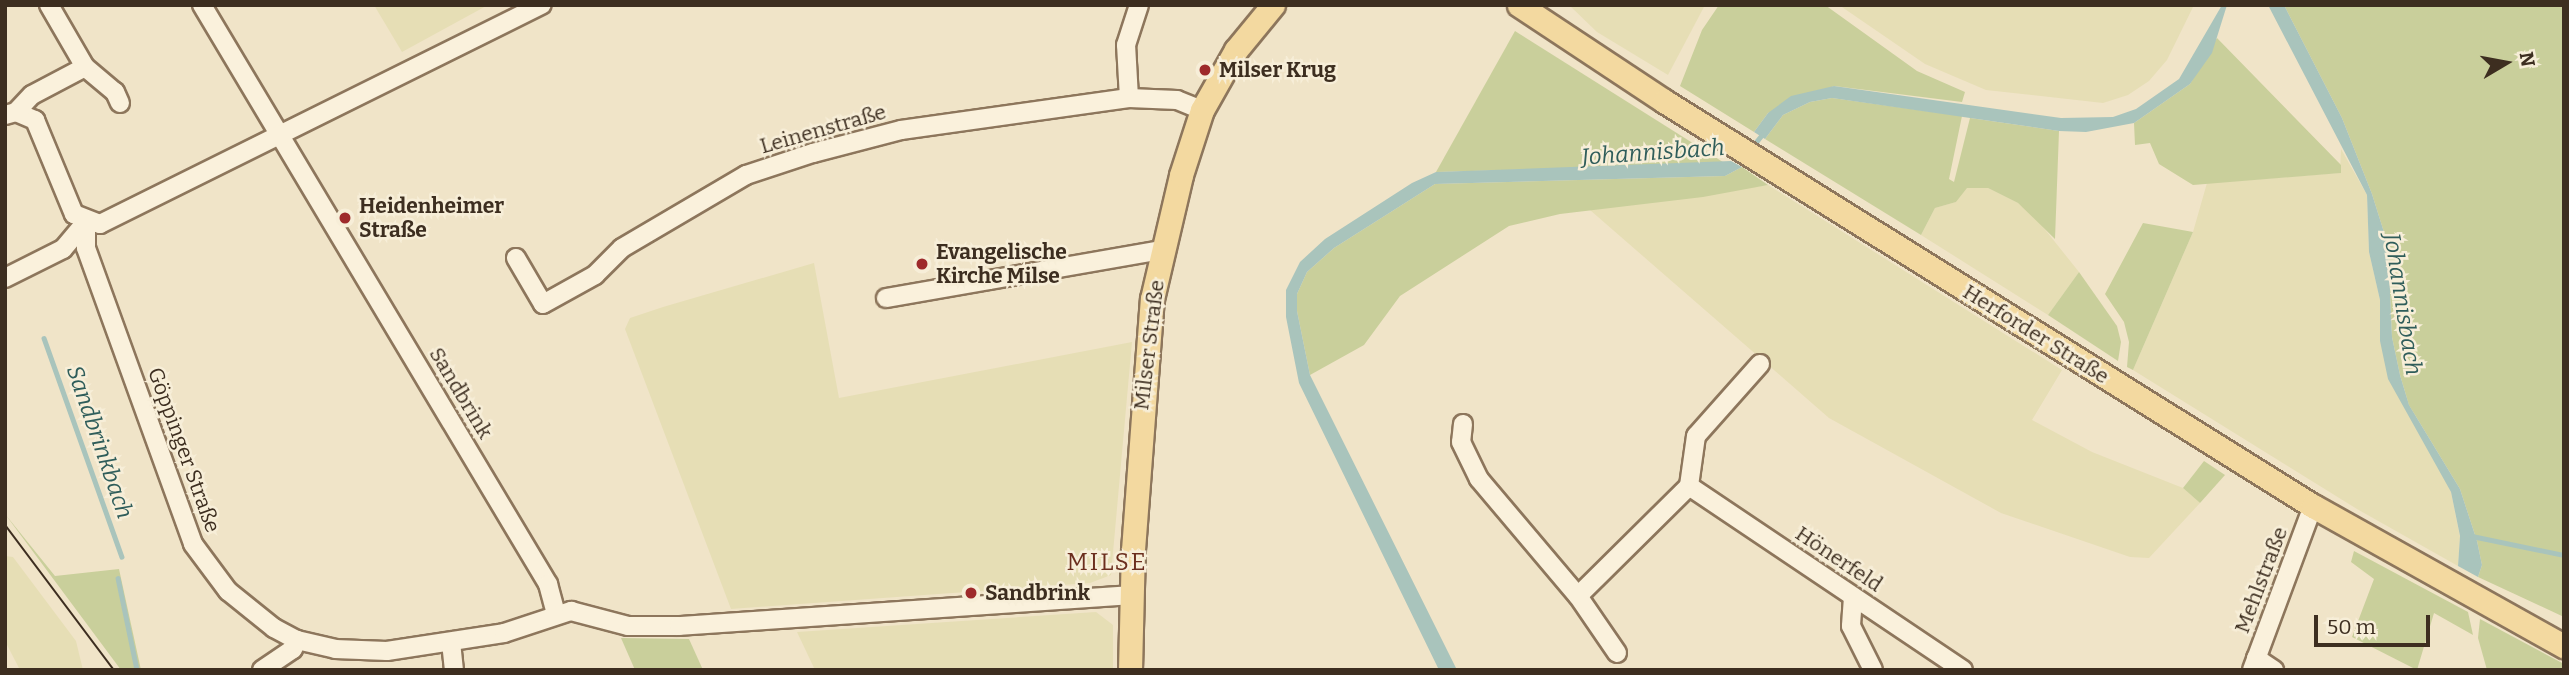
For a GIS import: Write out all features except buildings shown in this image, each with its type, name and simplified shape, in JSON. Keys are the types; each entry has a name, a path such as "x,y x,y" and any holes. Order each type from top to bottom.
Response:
{"main road":[{"name":"Milser Straße","path":"1130,670 1131,596 1145,343 1162,250 1202,110 1236,50 1273,5"},
{"name":"Herforder Straße","path":"1519,5 1763,163 2313,506 2564,646"}],"street":[{"path":"49,5 85,67 115,92 120,103"},
{"name":"Sandbrink","path":"202,5 548,584 556,613"},
{"path":"11,113 35,120 74,214 86,222 112,221 542,5"},
{"path":"1129,98 1126,45 1139,5"},
{"path":"11,113 32,95 85,67"},
{"name":"Leinenstraße","path":"516,258 543,304 595,275 622,248 758,171 901,130 1129,98 1178,100 1202,110"},
{"path":"5,278 63,249 86,222"},
{"name":"Göppinger Straße","path":"86,222 86,248 194,544 228,591 274,628 298,640 363,652 504,633 556,613"},
{"path":"886,298 1162,250"},
{"path":"1577,596 1689,486 1696,436 1760,364"},
{"path":"1463,424 1461,442 1479,479 1577,596 1617,653"},
{"name":"Hönerfeld","path":"1689,486 1963,670"},
{"name":"Mehlstraße","path":"2254,664 2313,506"},
{"path":"556,613 571,611 628,626 679,626 1131,596"},
{"path":"1853,597 1851,626 1873,670"},
{"path":"262,670 293,649 298,640"},
{"path":"450,642 454,670"},
{"path":"2254,664 2274,670"}],"shaded area":[{"path":"374,5 488,5 402,52"},
{"path":"1569,5 1705,5 1668,75 1597,32"},
{"path":"1839,5 2194,5 2167,60 2149,81 2128,95 2103,103 1986,90 1925,64"},
{"path":"2341,149 2367,195 2369,252 2380,300 2380,341 2451,492 2460,537 2458,566 2357,509 2133,370 2193,232 2207,183 2340,173"},
{"path":"1768,185 2062,370 2032,420 2092,452 2183,488 2200,503 2149,558 2130,557 2001,513 1829,418 1590,210"},
{"path":"1967,187 1988,188 2018,203 2035,217 2079,272 2048,315 1921,235 1935,208 1956,202"},
{"path":"814,263 839,398 1132,342 1111,575 1090,583 731,609 625,329 630,318"},
{"path":"5,556 13,557 76,641 83,670 20,670 5,641"},
{"path":"1096,612 1113,625 1113,670 815,670 797,632"}],"green space":[{"path":"1719,5 1825,5 1917,71 1965,92 1962,102 1834,86 1768,113 1754,132 1680,86 1702,30"},
{"path":"2284,5 2564,5 2564,617 2478,577 2482,565 2460,489 2409,405 2400,375 2392,337 2388,245 2372,194 2342,118"},
{"path":"1515,31 1726,164 1436,172"},
{"path":"2217,38 2341,165 2341,173 2193,185 2159,164 2150,143 2135,145 2134,123 2190,84"},
{"path":"1832,98 1962,116 1949,179 1954,182 1970,118 2059,131 2055,239 2018,203 1988,188 1967,188 1956,202 1935,208 1921,235 1765,139 1783,115 1810,102"},
{"path":"1742,167 1768,185 1703,197 1560,214 1509,226 1400,296 1364,345 1310,375 1297,311 1297,294 1307,272 1334,248 1435,184 1725,176"},
{"path":"2143,223 2193,232 2133,370 2127,367 2129,342 2124,322 2105,294"},
{"path":"2079,272 2117,326 2121,342 2118,361 2048,315"},
{"path":"2204,461 2225,475 2200,503 2183,488"},
{"path":"5,514 55,576 119,569 141,670 121,670"},
{"path":"2354,551 2468,612 2473,635 2434,613 2417,670 2352,637 2374,579 2351,562"},
{"path":"2480,619 2564,664 2564,670 2487,670 2478,638"},
{"path":"621,638 689,639 703,670 635,670"}],"water":[{"path":"2222,5 2227,5 2212,53 2190,84 2134,123 2086,132 2059,131 1832,98 1810,102 1783,115 1765,139 1754,132 1768,113 1791,96 1834,86 2061,118 2113,117 2136,109 2179,79"},
{"path":"2268,5 2284,5 2342,118 2372,194 2388,245 2392,337 2400,375 2409,405 2460,489 2482,565 2478,577 2458,566 2460,536 2451,492 2388,379 2380,341 2380,300 2369,252 2367,195"},
{"path":"1731,161 1742,167 1725,176 1435,184 1334,248 1307,272 1297,294 1297,311 1310,375 1457,670 1439,670 1299,383 1286,317 1286,290 1300,262 1325,239 1412,183 1436,172"}],"waterway":[{"name":"Johannisbach","path":"1752,147 1764,132"},
{"name":"Sandbrinkbach","path":"44,338 122,557"},
{"path":"2472,536 2564,555"},
{"name":"Sandbrinkbach","path":"118,578 137,670"}],"tram line":[{"path":"5,525 114,670"}],"place":[{"name":"Milser Krug","path":"1205,70"},
{"name":"Heidenheimer Straße","path":"345,218"},
{"name":"Evangelische Kirche Milse","path":"922,264"},
{"name":"Sandbrink","path":"971,593"}],"district":[{"name":"MILSE","path":"1107,563"}]}
